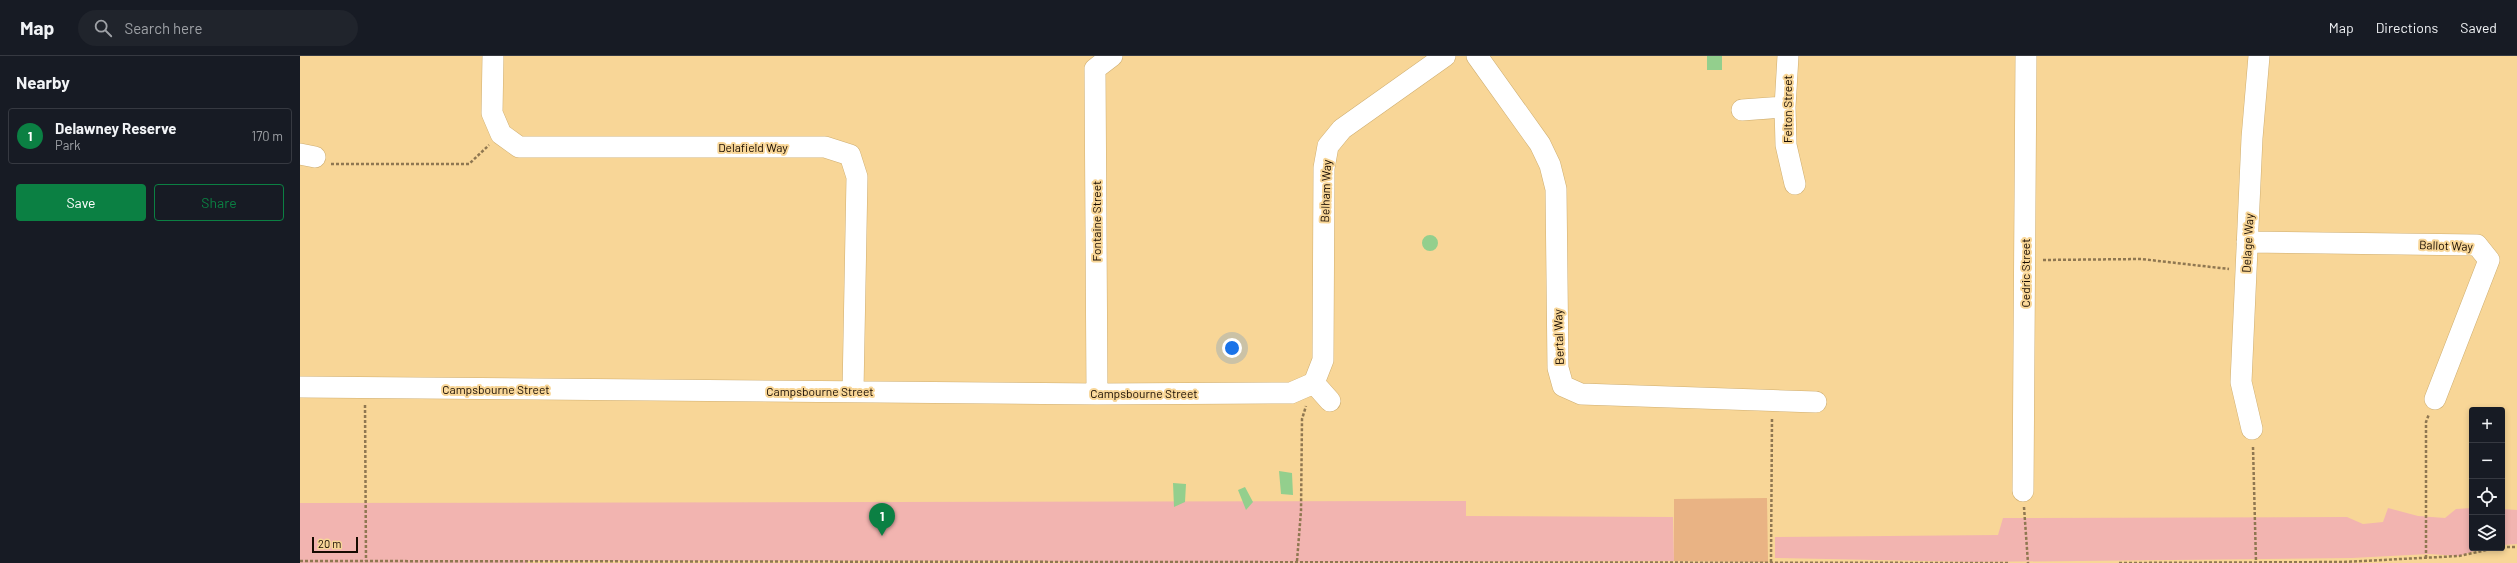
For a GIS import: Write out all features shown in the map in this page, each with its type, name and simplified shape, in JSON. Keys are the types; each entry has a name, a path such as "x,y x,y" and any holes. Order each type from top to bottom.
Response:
{"street":[{"name":"Delafield Way","path":"493,56 492,113 502,134 519,147 825,147 850,155 857,177 854,391"},
{"name":"Fontaine Street","path":"1097,394 1095,69 1112,56"},
{"name":"Belham Way","path":"1309,385 1323,360 1324,168 1328,146 1342,129 1445,56"},
{"name":"Bertal Way","path":"1476,56 1540,144 1550,165 1556,188 1558,368 1563,386 1581,394 1816,402"},
{"name":"Felton Street","path":"1788,56 1785,107 1786,145 1795,184"},
{"name":"Cedric Street","path":"2023,491 2026,56"},
{"name":"Delage Way","path":"2252,429 2241,382 2247,242 2259,56"},
{"path":"1742,110 1785,107"},
{"name":"Ballot Way","path":"2247,242 2477,245 2489,260 2435,399"},
{"name":"Campsbourne Street","path":"300,387 1097,394 1291,393 1309,385"},
{"path":"1309,385 1330,401"}],"path":[{"path":"308,156 332,165 468,164 502,134"},
{"path":"2025,260 2141,259 2246,269"},
{"path":"1297,561 1302,511 1302,419 1306,407 1309,385"},
{"path":"365,399 366,561"},
{"path":"2426,558 2426,422 2435,399"},
{"path":"1771,562 1772,400"},
{"path":"2252,429 2256,562"},
{"path":"2023,491 2028,563"},
{"path":"2505,547 2517,547"},
{"path":"2119,563 2343,562 2458,556 2482,551"},
{"path":"300,561 2009,563"}],"shaded area":[{"path":"1707,56 1722,56 1722,70 1707,70"},
{"path":"1427,235 1433,235 1438,240 1436,249 1433,251 1427,251 1422,246 1422,240"},
{"path":"1279,471 1292,473 1293,495 1281,494"},
{"path":"1173,483 1186,484 1185,502 1174,507"},
{"path":"1245,487 1253,502 1246,510 1238,490"},
{"path":"1466,501 1466,516 1673,517 1674,561 1105,563 1027,561 529,561 526,563 300,563 300,503"},
{"path":"2388,508 2418,516 2445,518 2456,509 2469,508 2469,551 2475,551 2459,556 2429,554 2352,558 1973,562 1775,558 1775,537 1998,535 2003,518 2347,517 2363,524 2383,522"},
{"path":"2505,509 2517,510 2517,544 2505,545"}],"building":[{"path":"1767,498 1768,562 1674,561 1674,499"}],"place":[{"name":"Delawney Reserve","path":"882,536"}]}
